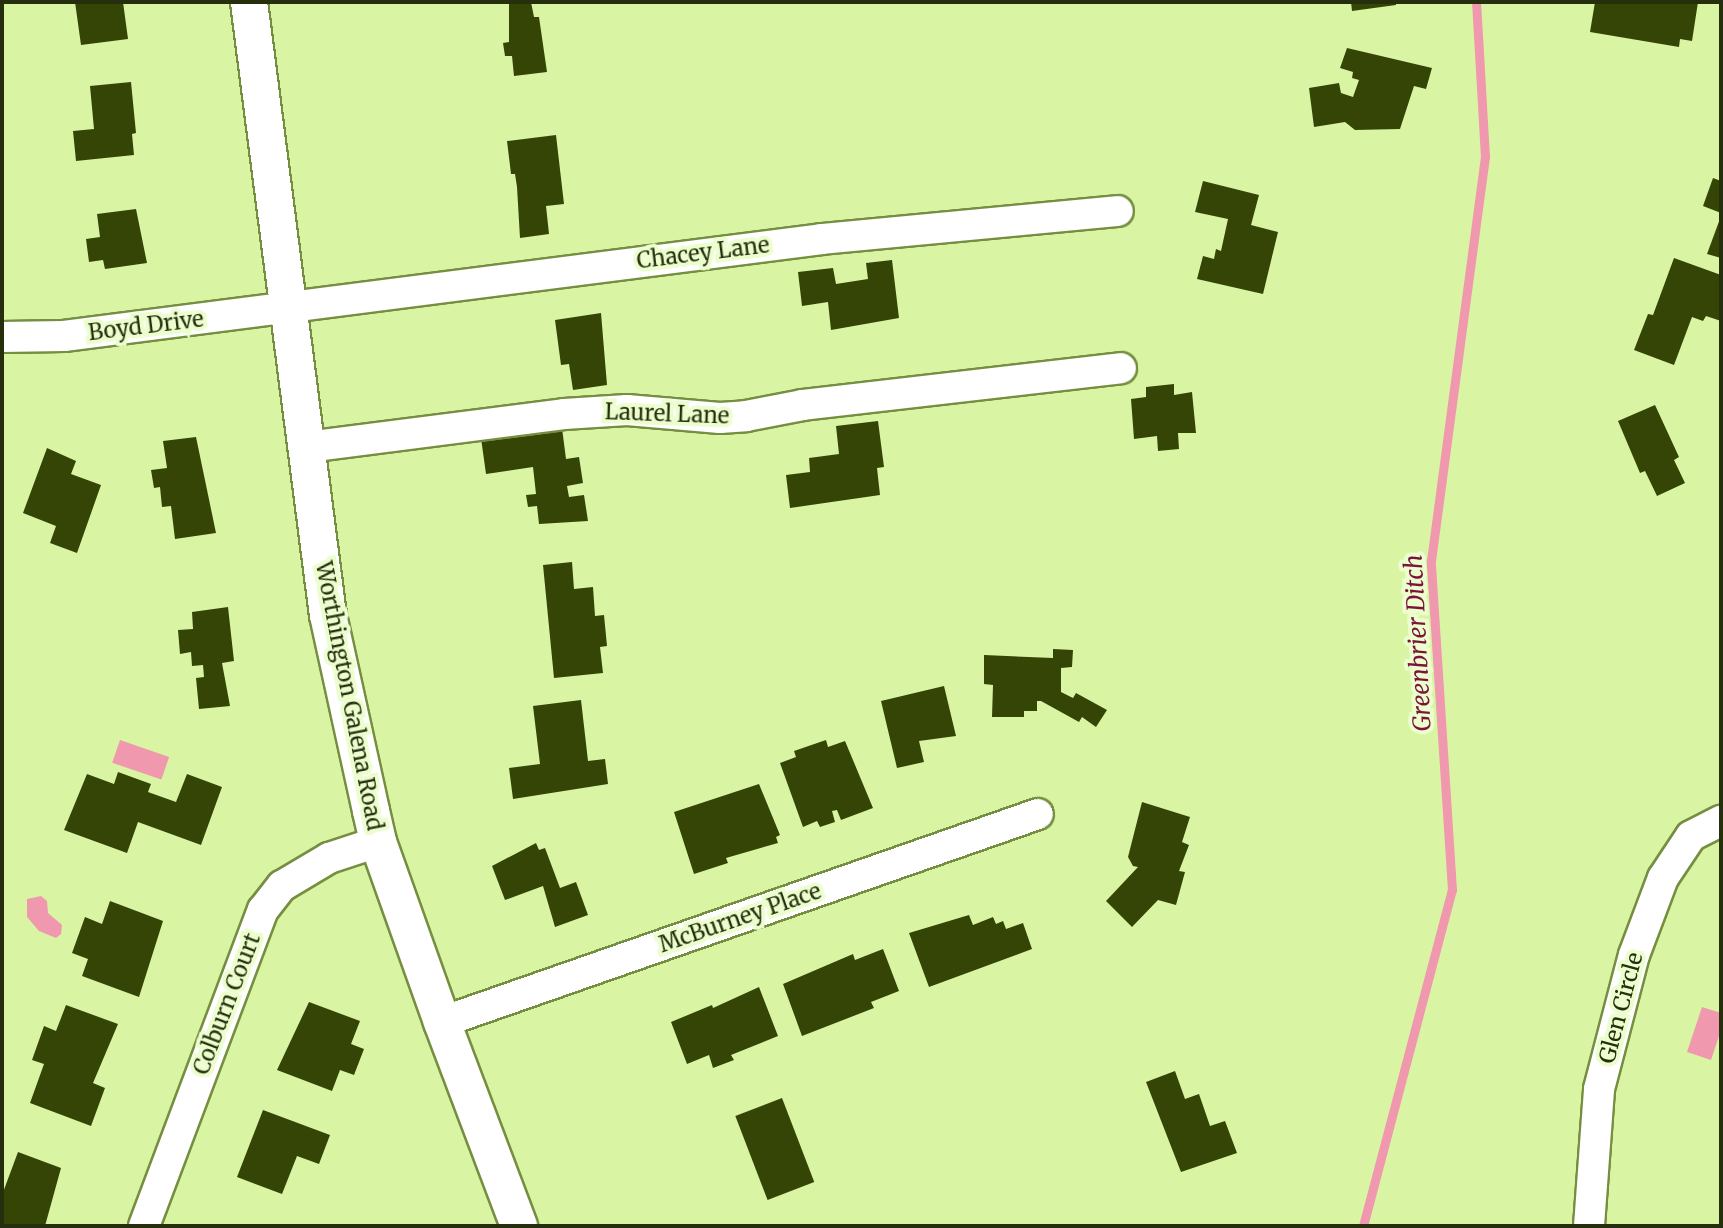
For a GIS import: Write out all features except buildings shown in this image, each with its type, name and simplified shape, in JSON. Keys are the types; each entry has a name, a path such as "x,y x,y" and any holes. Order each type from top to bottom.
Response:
{"street":[{"name":"Worthington Galena Road","path":"249,2 328,615 378,842 519,1226"},
{"name":"Chacey Lane","path":"290,308 777,244 1118,211"},
{"name":"Boyd Drive","path":"2,337 64,336 290,308"},
{"name":"Laurel Lane","path":"307,447 564,414 627,410 720,418 746,416 803,405 1121,368"},
{"name":"McBurney Place","path":"442,1022 1038,814"},
{"name":"Glen Circle","path":"1589,1226 1599,1089 1634,955 1663,878 1691,836 1721,821"},
{"name":"Colburn Court","path":"144,1226 263,910 282,886 329,858 378,842"}],"shaded area":[{"path":"120,740 169,757 161,780 112,763"},
{"path":"41,896 47,901 48,913 62,925 61,934 56,938 39,931 27,917 27,899"},
{"path":"1702,1007 1721,1013 1721,1030 1711,1060 1687,1052"}],"waterway":[{"name":"Greenbrier Ditch","path":"1363,1226 1452,890 1431,561 1485,157 1476,2"}]}
